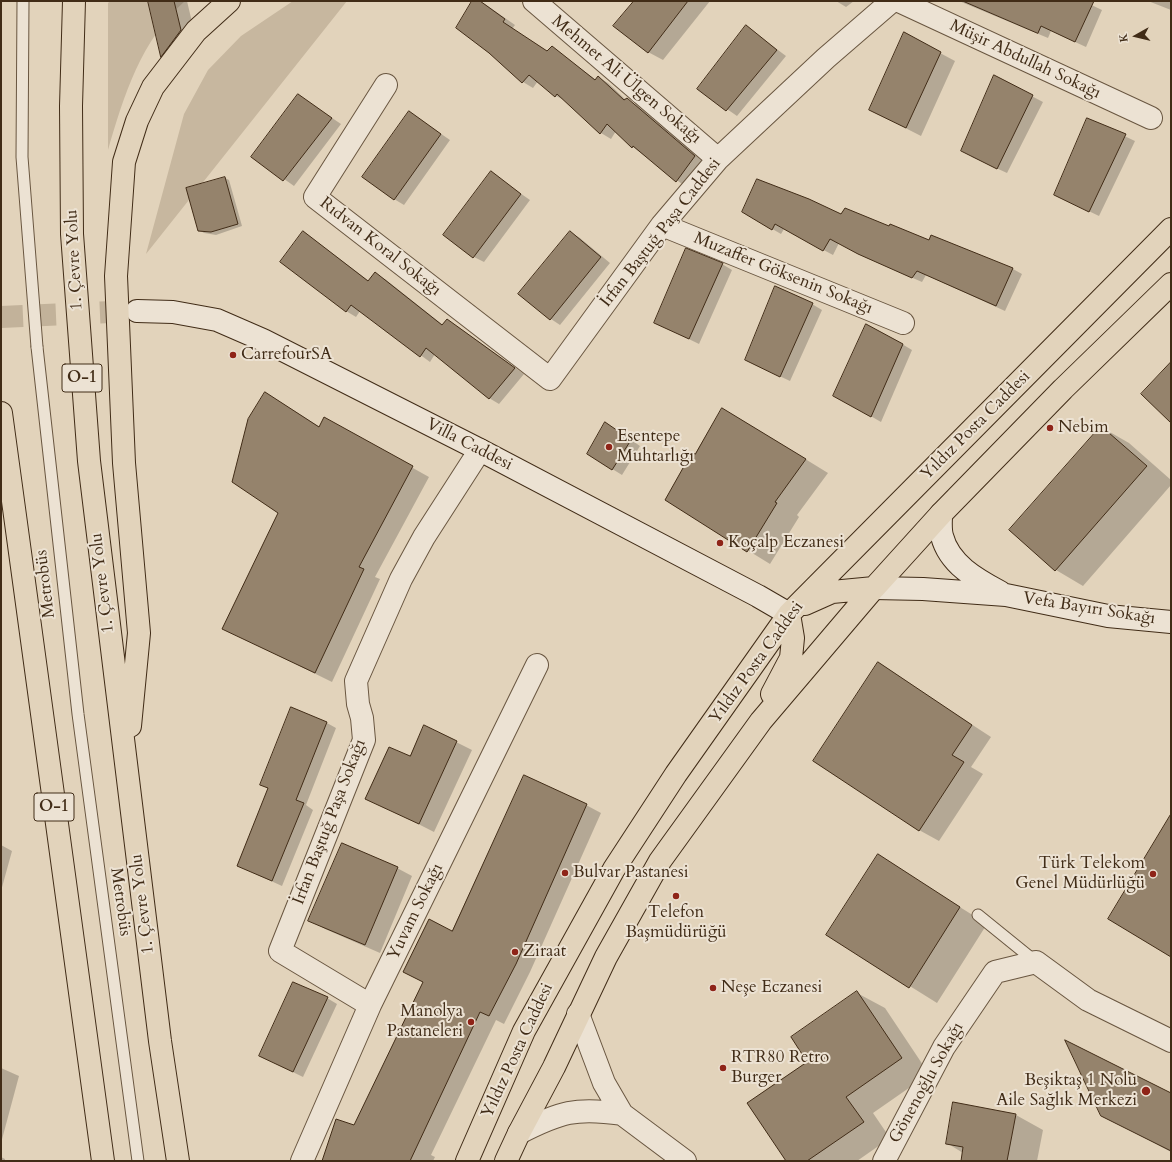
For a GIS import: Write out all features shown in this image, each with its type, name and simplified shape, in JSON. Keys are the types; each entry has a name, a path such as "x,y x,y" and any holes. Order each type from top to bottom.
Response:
{"main road":[{"name":"1. Çevre Yolu","path":"74,1 71,113 72,234 89,461 105,605 125,752 160,1041 178,1161"},
{"path":"125,752 132,716 138,633 124,463 116,276 124,162 137,121 153,87 196,31 228,1"},
{"name":"Yıldız Posta Caddesi","path":"467,1161 524,1031 614,870 676,774 789,614 1171,228"},
{"name":"Yıldız Posta Caddesi","path":"506,1161 519,1133 554,1068 606,957 660,861 714,784 761,721 874,588 940,514 1171,284"},
{"name":"O-1","path":"1,413 3,447 103,1161"},
{"path":"761,721 778,682 791,658 793,638 789,614 812,599 832,592 874,588"}],"street":[{"name":"Mehmet Ali Ülgen Sokağı","path":"534,1 718,159"},
{"name":"İrfan Baştuğ Paşa Caddesi","path":"550,379 662,225 718,159 826,58 892,1"},
{"name":"Müşir Abdullah Sokağı","path":"899,1 1151,118"},
{"name":"Rıdvan Koral Sokağı","path":"386,85 315,197 550,379"},
{"name":"Muzaffer Göksenin Sokağı","path":"662,225 903,323"},
{"name":"Villa Caddesi","path":"137,310 173,312 217,320 263,340 480,450 758,596 789,614"},
{"name":"İrfan Baştuğ Paşa Sokağı","path":"370,1004 280,951 364,740 356,682 405,572 424,537 480,450"},
{"path":"940,514 942,535 951,557 975,578 1006,595"},
{"path":"874,588 923,588 1006,595"},
{"name":"Vefa Bayırı Sokağı","path":"1006,595 1108,616 1169,618"},
{"name":"Yuvam Sokağı","path":"302,1161 370,1004 537,665"},
{"path":"1036,962 1088,1000 1171,1041"},
{"name":"Gönenoğlu Sokağı","path":"884,1161 944,1047 995,972 1036,962"},
{"path":"578,1014 604,1083 622,1114 685,1161"},
{"path":"519,1133 545,1120 573,1111 594,1110 622,1114"}],"lane":[{"name":"Metrobüs","path":"23,1 22,157 37,347 78,714 138,1161"},
{"path":"978,915 1036,962"}],"shaded area":[{"path":"110,1 185,1 170,16 157,33 136,70 121,109 108,150 108,3"},
{"path":"293,1 347,1 146,254 184,114 208,70 241,36"}],"building":[{"path":"148,1 174,1 181,30 161,57"},
{"path":"472,1 480,1 505,19 503,22 547,51 552,46 595,80 598,76 624,100 627,98 695,156 676,182 633,146 632,148 607,124 600,134 557,94 555,97 529,75 522,83 489,53 456,28"},
{"path":"634,1 688,1 648,53 613,26"},
{"path":"963,1 1094,1 1075,42 1041,26 1038,33"},
{"path":"746,25 777,50 726,111 697,89"},
{"path":"904,32 941,52 906,128 869,110"},
{"path":"994,75 1033,95 997,169 961,151"},
{"path":"298,94 332,118 283,181 251,157"},
{"path":"409,111 441,134 394,200 362,177"},
{"path":"1087,118 1126,134 1089,212 1054,195"},
{"path":"491,171 521,194 473,258 443,235"},
{"path":"225,177 238,224 211,232 198,231 186,188"},
{"path":"757,179 809,199 841,214 845,208 929,240 931,235 1013,268 996,306 917,271 912,278 858,254 830,239 823,251 775,224 772,230 742,212"},
{"path":"303,231 368,281 375,272 442,325 447,319 515,368 489,399 426,348 420,357 351,305 346,312 280,262"},
{"path":"570,231 601,257 550,320 518,294"},
{"path":"686,248 723,263 689,339 654,323"},
{"path":"775,286 813,303 780,377 745,360"},
{"path":"866,324 903,344 871,417 833,396"},
{"path":"1171,362 1171,423 1141,394"},
{"path":"265,392 319,427 324,417 413,466 359,567 364,569 315,673 222,629 278,513 232,482 248,419"},
{"path":"722,408 806,459 775,502 777,503 747,552 665,500 692,452 695,454"},
{"name":"Esentepe Muhtarlığı","path":"605,422 631,440 612,470 587,454"},
{"path":"1101,426 1147,466 1055,571 1009,530"},
{"path":"878,662 972,725 952,755 964,762 919,831 813,761"},
{"path":"291,707 327,722 296,800 304,803 272,881 237,866 268,788 260,785"},
{"path":"424,725 457,741 419,824 365,799 389,747 410,756"},
{"path":"524,775 587,804 516,964 489,1016 480,1012 410,1161 322,1161 336,1119 354,1125 423,982 403,972 429,919 452,931"},
{"name":"Türk Telekom Genel Müdürlüğü","path":"1171,814 1171,957 1108,919"},
{"path":"342,843 398,867 365,945 308,921"},
{"path":"878,854 960,907 909,988 826,935"},
{"path":"293,982 328,997 293,1072 259,1056"},
{"path":"857,991 902,1058 846,1097 864,1122 807,1161 786,1161 747,1103 807,1062 791,1037"},
{"path":"1065,1040 1171,1093 1171,1151 1101,1116"},
{"path":"953,1102 1016,1114 1007,1161 961,1161 963,1147 946,1144"}],"tunnel":[{"path":"1,317 136,311"}],"place":[{"name":"CarrefourSA","path":"233,355"},
{"name":"Nebim","path":"1050,428"},
{"name":"Esentepe Muhtarlığı","path":"609,447"},
{"name":"Koçalp Eczanesi","path":"720,543"},
{"name":"Bulvar Pastanesi","path":"565,873"},
{"name":"Türk Telekom Genel Müdürlüğü","path":"1153,874"},
{"name":"Telefon Başmüdürüğü","path":"676,896"},
{"name":"Ziraat","path":"515,952"},
{"name":"Neşe Eczanesi","path":"713,988"},
{"name":"Manolya Pastaneleri","path":"471,1022"},
{"name":"RTR80 Retro Burger","path":"723,1068"},
{"name":"Beşiktaş 1 Nolu Aile Sağlık Merkezi","path":"1146,1091"}]}
